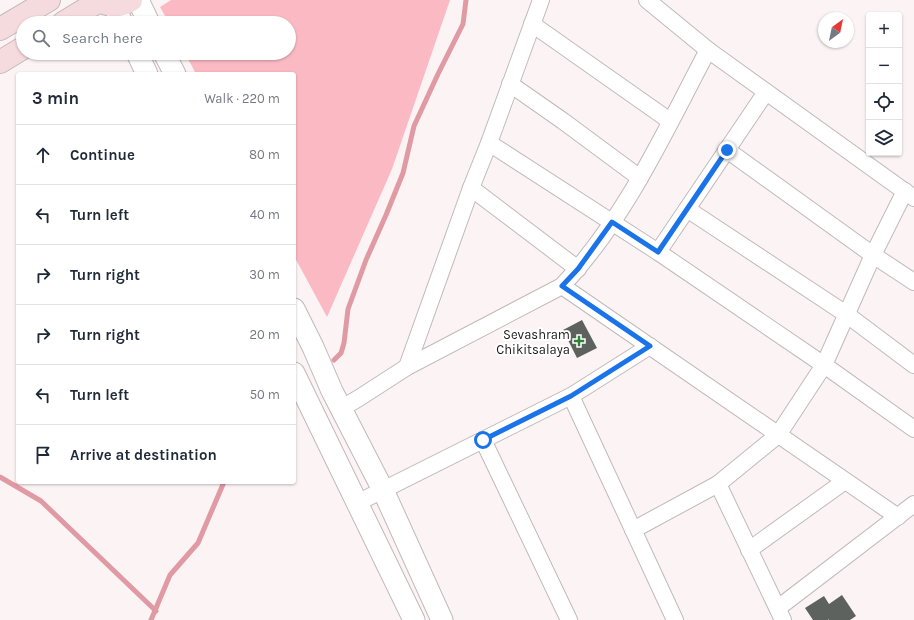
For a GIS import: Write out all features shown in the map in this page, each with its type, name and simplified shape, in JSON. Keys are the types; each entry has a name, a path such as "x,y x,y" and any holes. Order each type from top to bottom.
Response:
{"main road":[{"path":"22,16 49,0"},
{"path":"84,16 113,6"},
{"path":"0,29 16,20"},
{"path":"0,62 16,52"}],"street":[{"path":"138,0 146,16"},
{"path":"407,367 471,188 541,0"},
{"path":"633,530 718,484 778,435 824,365 873,255 910,195 708,50 647,0"},
{"path":"532,24 670,121"},
{"path":"342,408 407,367 562,286 578,269 612,222 640,178 708,50"},
{"path":"140,60 146,72"},
{"path":"168,60 174,72"},
{"path":"510,84 640,178"},
{"path":"658,252 766,92"},
{"path":"489,143 658,252 824,365 914,429"},
{"path":"727,150 873,255 914,282"},
{"path":"471,188 578,269"},
{"path":"687,209 846,314 914,366"},
{"path":"562,286 898,517"},
{"path":"296,313 323,368 332,391 383,490 442,620"},
{"path":"357,503 571,396 650,346"},
{"path":"323,368 296,376 414,620"},
{"path":"571,396 675,620"},
{"path":"483,440 569,620"},
{"path":"750,550 845,481"},
{"path":"718,484 780,614 914,504"}],"shaded area":[{"path":"171,0 450,0 392,169 327,317 296,260 296,72 195,72 189,60 296,60 296,16 165,16 160,7"}],"building":[{"path":"582,320 597,348 577,358 563,330"},
{"path":"842,595 856,616 850,620 813,620 805,608 824,596 829,604"}],"waterway":[{"path":"334,360 341,353 344,343 348,309 366,260 403,173 414,126 463,24 466,0"},
{"path":"0,477 41,501 156,611"},
{"path":"151,620 170,575 198,543 223,484"}],"place":[{"name":"Sevashram Chikitsalaya","path":"579,341"}],"route":[{"path":"483,440 571,396 650,346 562,286 578,269 612,222 658,252 727,150"}]}
